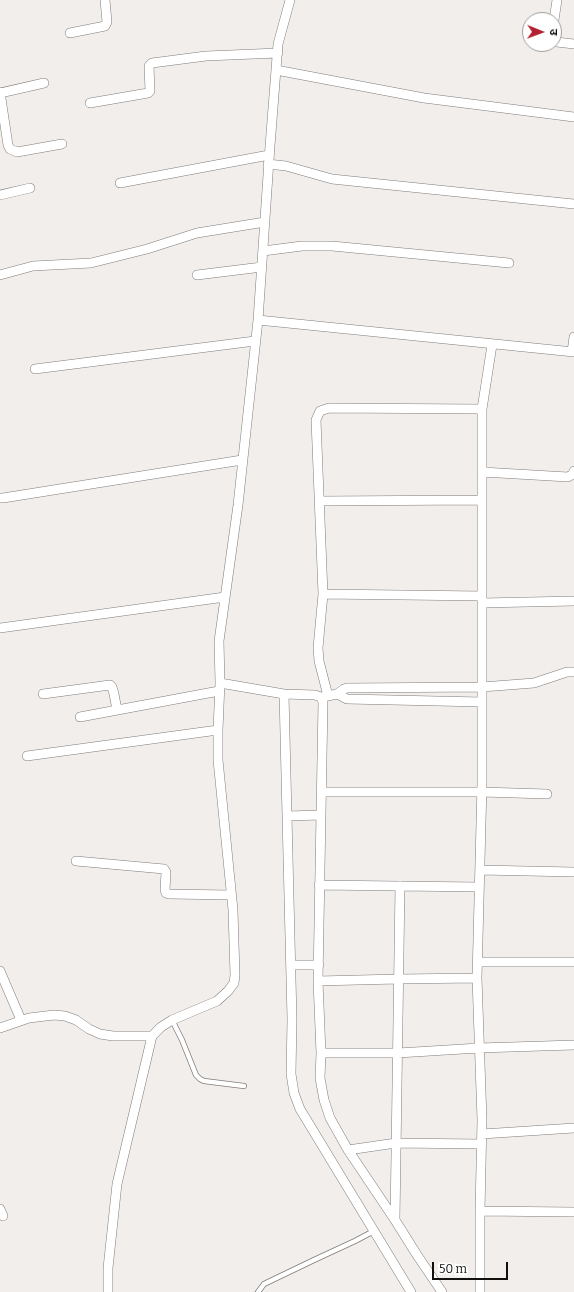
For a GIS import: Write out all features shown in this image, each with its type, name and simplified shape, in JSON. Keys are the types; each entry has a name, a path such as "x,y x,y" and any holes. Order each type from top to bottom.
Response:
{"street":[{"path":"70,33 105,26 107,22 105,0"},
{"path":"108,1292 108,1268 117,1184 152,1036 161,1027 172,1020 217,1001 234,983 235,975 231,894 218,760 220,687 219,641 258,320 278,44 290,0"},
{"path":"555,12 557,0"},
{"path":"562,42 574,44"},
{"path":"90,103 148,93 150,91 149,66 152,63 206,56 278,53"},
{"path":"276,70 424,98 574,116"},
{"path":"44,83 0,93 8,145 10,150 18,152 62,144"},
{"path":"120,183 269,159 286,166 332,179 574,204"},
{"path":"0,195 30,188"},
{"path":"0,276 33,266 90,263 147,249 197,233 265,222"},
{"path":"263,251 302,246 332,246 509,263"},
{"path":"197,275 262,267"},
{"path":"258,320 492,345 573,352 574,337"},
{"path":"35,369 255,341"},
{"path":"480,1292 482,1134 477,978 482,792 482,409 492,345"},
{"path":"328,696 319,661 318,648 323,594 316,420 320,411 329,408 482,409"},
{"path":"0,498 242,460"},
{"path":"482,472 568,477 573,474 574,471"},
{"path":"319,501 482,500"},
{"path":"323,594 482,600 574,601"},
{"path":"0,628 225,597"},
{"path":"442,1292 416,1255 396,1220 348,1150 330,1118 324,1100 320,1078 321,1052 318,981 314,965 320,885 323,702 328,696 347,688 482,686 534,683 567,672 574,672"},
{"path":"43,694 110,685 114,694 117,710"},
{"path":"80,716 117,710 220,687 284,694 328,696 347,700 482,702"},
{"path":"284,694 292,1018 291,1074 294,1093 300,1109 412,1292"},
{"path":"27,756 218,730"},
{"path":"321,792 482,792 547,794"},
{"path":"287,816 320,815"},
{"path":"76,861 164,869 166,872 164,890 166,893 170,894 231,894"},
{"path":"480,870 574,872"},
{"path":"320,885 479,887"},
{"path":"396,1220 400,886"},
{"path":"478,962 574,962"},
{"path":"290,965 314,965"},
{"path":"0,971 22,1020"},
{"path":"318,981 477,978"},
{"path":"0,1028 29,1018 54,1015 65,1016 76,1020 89,1030 100,1034 113,1036 152,1036"},
{"path":"321,1052 398,1053 479,1048 574,1045"},
{"path":"482,1134 574,1128"},
{"path":"348,1150 396,1143 481,1144"},
{"path":"480,1211 574,1212"}],"lane":[{"path":"172,1020 196,1075 200,1080 244,1086"},
{"path":"258,1292 264,1284 355,1242 374,1231"}]}
